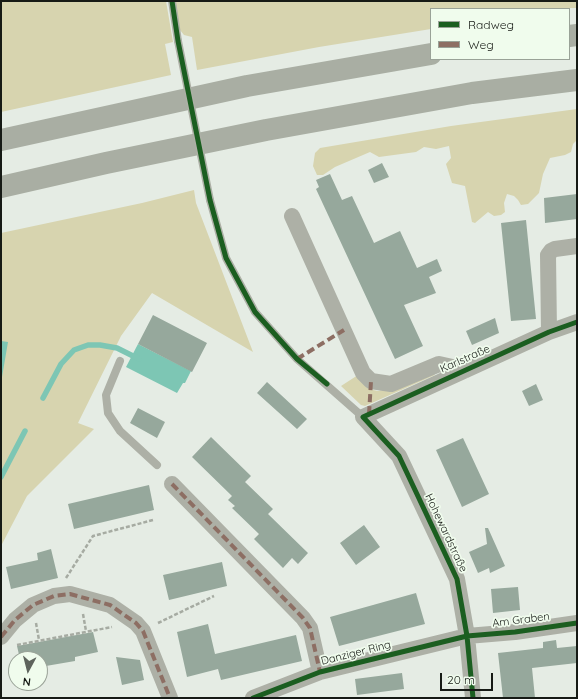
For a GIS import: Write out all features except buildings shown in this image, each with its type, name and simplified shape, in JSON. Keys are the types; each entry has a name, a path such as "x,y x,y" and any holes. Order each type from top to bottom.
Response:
{"highway":[{"path":"1,140 247,86 430,54"},
{"path":"1,187 106,163 266,130 472,93 577,80"}],"street":[{"path":"292,216 363,373 371,381 391,384 439,364 466,370"},
{"path":"549,332 548,255 550,251 555,249 577,246"},
{"name":"Karlstraße","path":"363,416 549,332 577,322"},
{"name":"Hohewardstraße","path":"363,416 399,456 457,579 466,636 473,698"},
{"name":"Danziger Ring","path":"172,484 303,618 310,628 320,672"},
{"path":"1,637 15,620 33,605 54,596 70,594 110,604 140,627 170,698"},
{"name":"Am Graben","path":"466,636 515,632 577,623"},
{"name":"Danziger Ring","path":"253,698 320,672 466,636"}],"lane":[{"path":"172,1 178,41 210,200 226,258 255,312 297,359 363,416"},
{"path":"120,361 106,395 108,412 120,430 157,465"}],"path":[{"path":"54,596 93,536 153,520"},
{"path":"16,645 140,627 214,596"}],"shaded area":[{"path":"1,1 166,1 173,42 165,44 171,75 1,112"},
{"path":"175,1 577,1 577,8 430,8 430,29 319,47 197,70 192,37 184,35 180,30"},
{"path":"577,109 577,140 573,144 571,152 565,155 550,158 543,174 539,193 528,204 521,205 514,196 507,194 504,203 505,212 501,215 494,216 488,212 475,223 472,222 465,186 452,183 446,164 451,158 449,146 436,149 424,147 416,152 379,157 370,152 335,167 323,175 317,175 313,166 315,153 320,148 451,126"},
{"path":"194,190 196,203 253,352 152,293 121,336 78,423 94,429 27,496 1,546 1,233 142,203"},
{"path":"1,341 8,342 2,377 1,377"},
{"path":"138,344 191,371 185,383 183,383 177,393 126,367"},
{"path":"433,372 435,375 365,406 361,405 341,386 358,375 366,387 378,391"}],"waterway":[{"path":"43,398 61,364 74,350 88,345 100,345 117,348 139,359"},
{"path":"1,477 25,431"}],"marked path":[{"path":"297,359 344,330"},
{"path":"369,414 371,381"},
{"path":"172,484 303,618 310,628 320,672"},
{"path":"1,637 15,620 33,605 54,596 70,594 110,605 136,623 143,631 170,698"}],"cycle path":[{"path":"172,1 178,41 210,200 226,258 255,312 297,359 327,384"},
{"path":"473,698 467,636 457,579 399,456 363,417 549,332 577,322"},
{"path":"253,698 320,672 467,636 515,632 577,623"}]}
